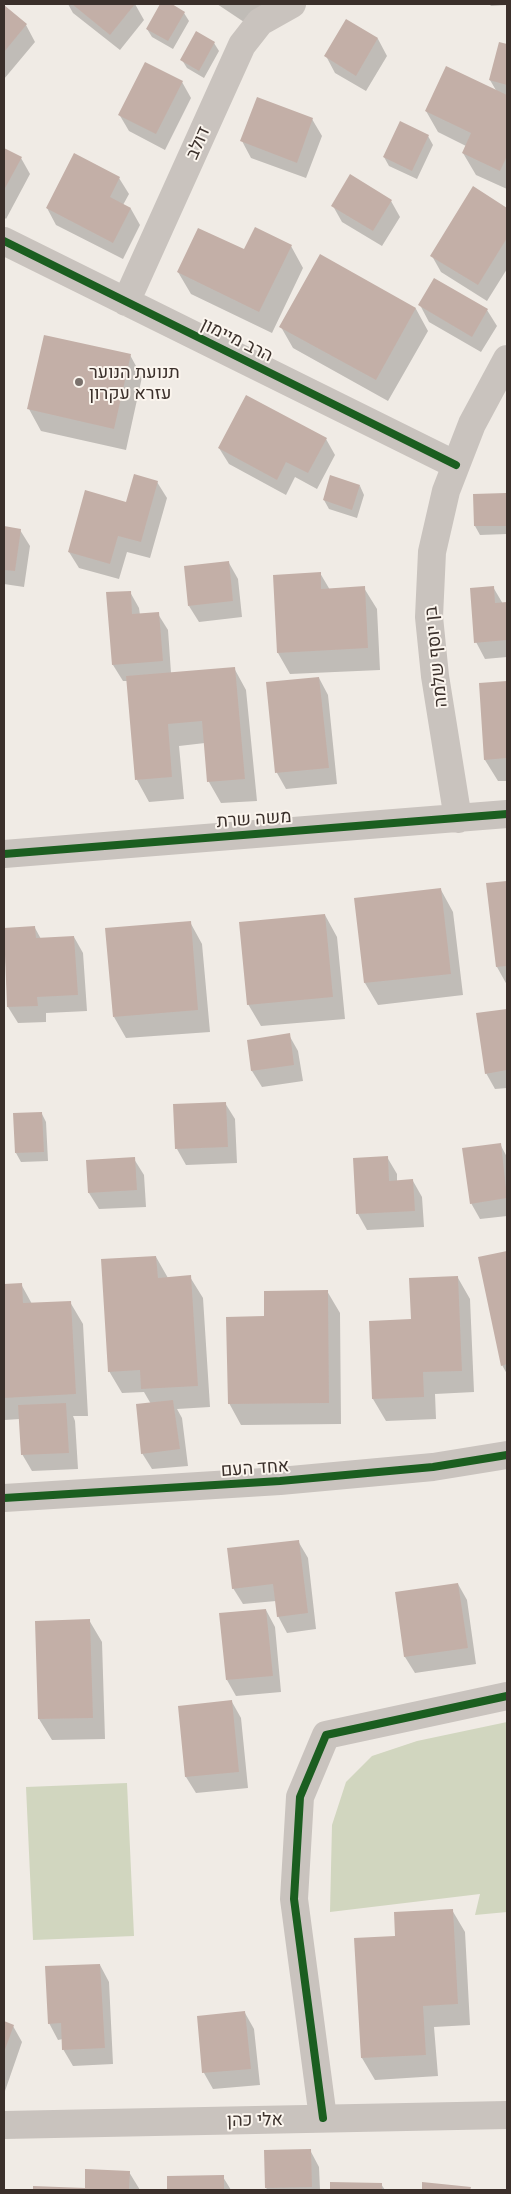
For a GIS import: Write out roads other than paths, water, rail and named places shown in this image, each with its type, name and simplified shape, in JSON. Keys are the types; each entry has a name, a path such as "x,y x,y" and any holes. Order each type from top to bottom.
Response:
{"street":[{"name":"דולב","path":"126,302 242,45 260,22 292,4"},
{"name":"הרב מיימון","path":"4,241 456,465"},
{"name":"בן יוסף שלמה","path":"458,819 435,676 429,617 432,552 446,491 456,465 472,424 507,359"},
{"name":"משה שרת","path":"4,854 507,814"},
{"name":"אחד העם","path":"4,1498 280,1481 433,1467 507,1455"},
{"path":"322,2118 294,1899 300,1797 326,1735 507,1696"},
{"name":"אלי כהן","path":"4,2126 507,2115"}],"place":[{"name":"תנועת הנוער עזרא עקרון","path":"79,382"}]}
